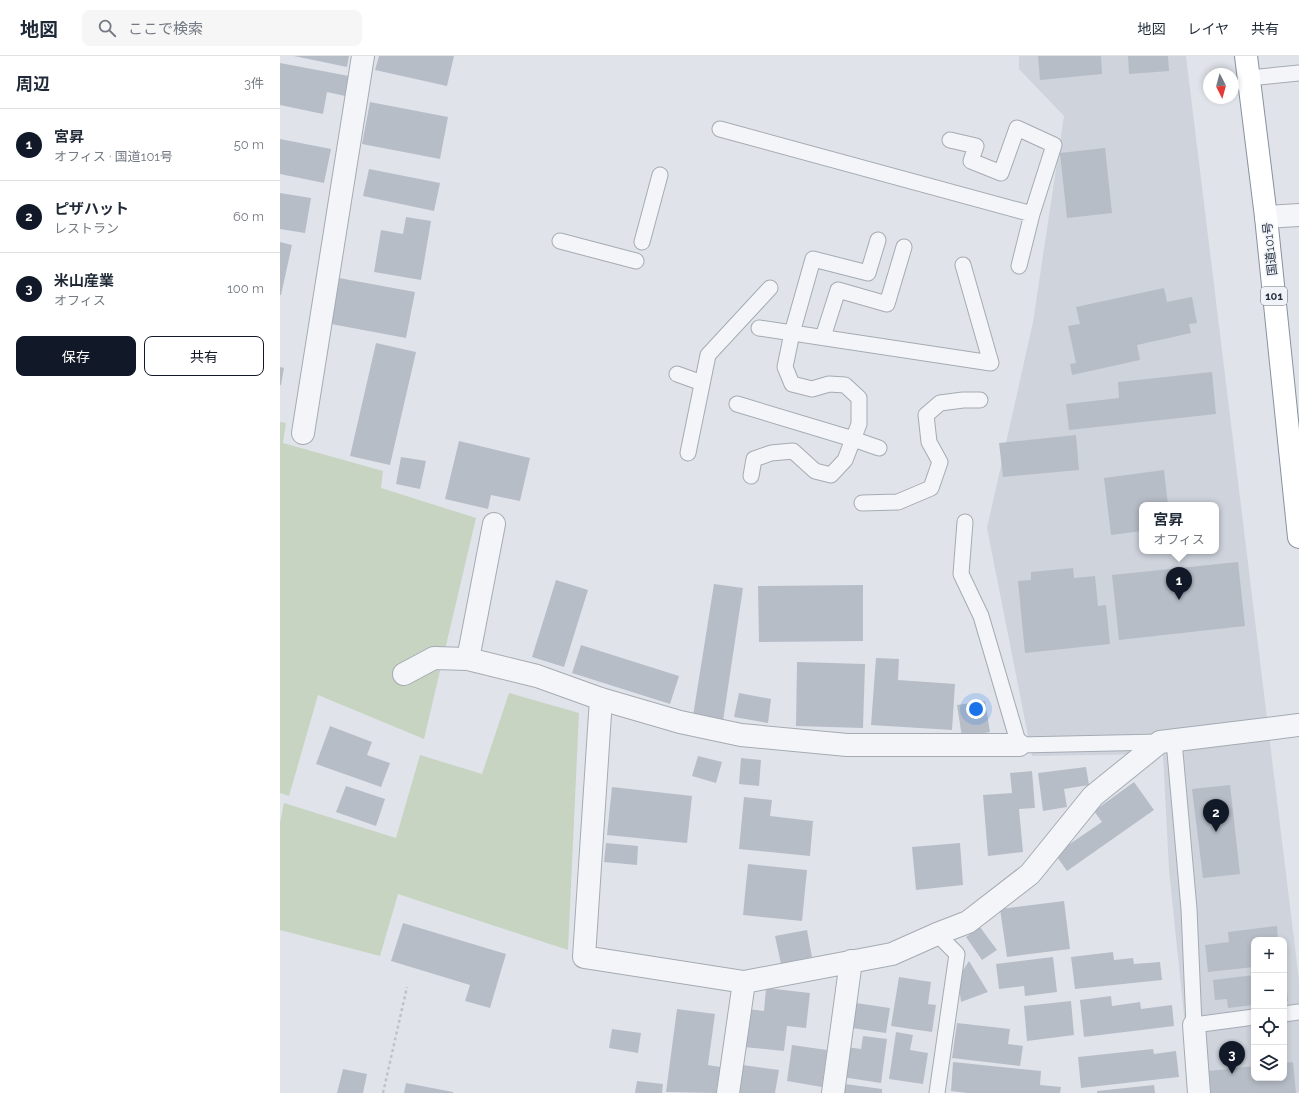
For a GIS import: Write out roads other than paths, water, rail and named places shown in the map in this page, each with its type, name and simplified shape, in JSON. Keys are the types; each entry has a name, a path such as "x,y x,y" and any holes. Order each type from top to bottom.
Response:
{"highway":[{"name":"国道101号","path":"1246,56 1266,217 1299,537"}],"street":[{"path":"303,433 363,56"},
{"path":"1266,217 1299,215"},
{"path":"468,659 494,524"},
{"path":"404,674 434,658 468,659 537,676 601,699 680,722 741,735 847,746 1019,745"},
{"path":"601,699 584,956 744,982 892,954 968,922 1030,874 1093,796 1167,741 1299,725"},
{"path":"834,1093 851,962"},
{"path":"728,1093 744,982"},
{"path":"1194,1024 1199,1093"}],"lane":[{"path":"1249,78 1299,73"},
{"path":"950,140 976,146 970,161 1001,173 1017,128 1054,145 1032,214 1019,266"},
{"path":"720,129 1032,214"},
{"path":"642,242 660,175"},
{"path":"752,476 754,460 771,453 793,451 815,471 831,475 845,460 859,424 859,398 845,385 829,384 812,389 792,384 785,367 792,332 813,259 868,273 878,240"},
{"path":"560,241 636,260"},
{"path":"823,337 838,290 887,304 904,247"},
{"path":"759,328 990,362 963,265"},
{"path":"688,453 708,355 770,288"},
{"path":"676,374 702,383"},
{"path":"862,502 898,502 931,488 940,462 929,442 926,416 940,403 963,400 980,400"},
{"path":"737,404 879,448"},
{"path":"965,522 961,574 981,616 1019,745 1167,741 1189,909 1194,1024 1251,1018"},
{"path":"937,934 957,954 937,1093"},
{"path":"1287,1014 1299,1012"}],"place":[{"name":"宮昇","path":"1179,600"},
{"name":"ピザハット","path":"1216,832"},
{"name":"米山産業","path":"1232,1074"}]}
